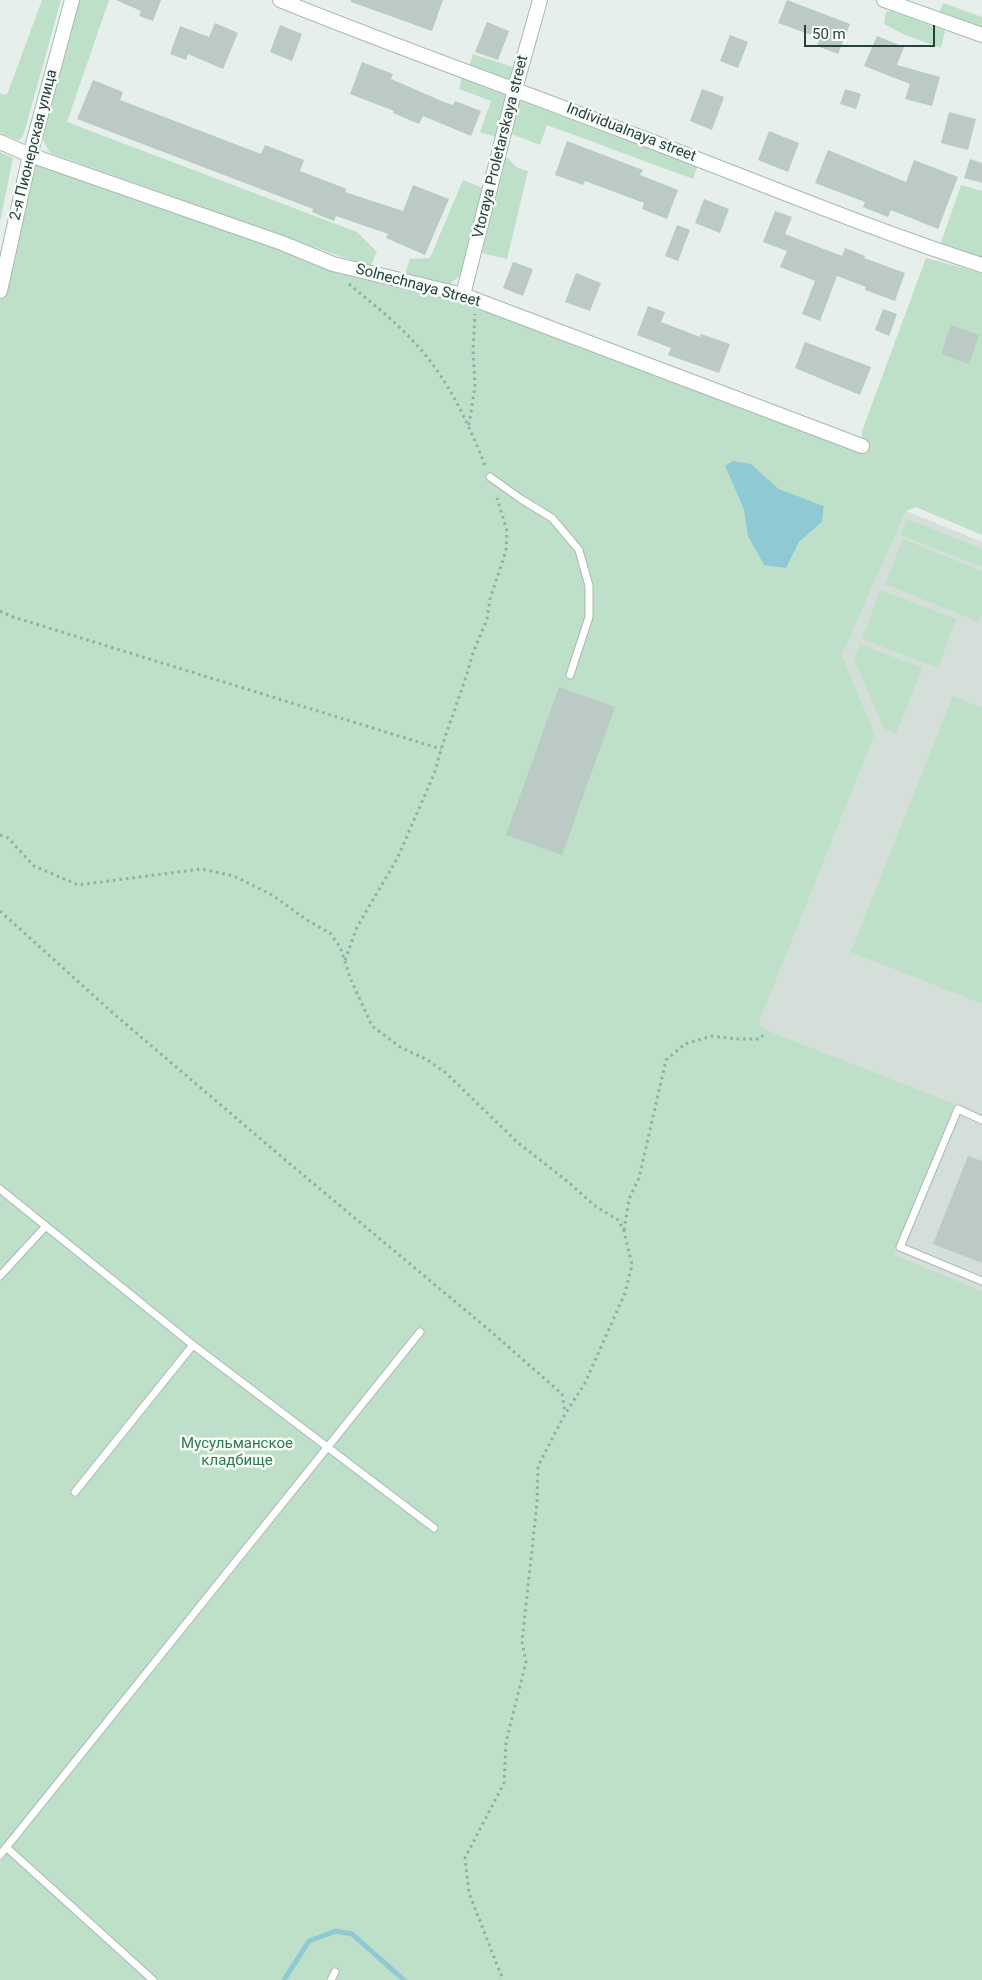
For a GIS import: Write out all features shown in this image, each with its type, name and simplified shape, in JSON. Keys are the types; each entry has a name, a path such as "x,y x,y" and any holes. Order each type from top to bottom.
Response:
{"street":[{"name":"2-я Пионерская улица","path":"0,290 30,155 72,0"},
{"name":"Individualnaya street","path":"280,0 410,52 515,89 905,240 982,265"},
{"name":"Vtoraya Proletarskaya street","path":"463,295 515,89 540,0"},
{"path":"884,0 982,35"},
{"name":"Solnechnaya Street","path":"0,142 30,155 282,243 333,264 463,295 862,446"}],"lane":[{"path":"490,477 552,518 580,550 589,586 589,617 570,675"},
{"path":"982,1120 958,1109 900,1246 982,1281"},
{"path":"0,1189 193,1345 434,1528"},
{"path":"0,1276 46,1226"},
{"path":"0,1854 420,1332"},
{"path":"75,1492 193,1345"},
{"path":"6,1847 154,1980"},
{"path":"331,1980 335,1972"}],"path":[{"path":"333,264 348,284 376,306 413,340 442,376 469,425 490,477 507,531 506,551 490,599 487,619 473,653 434,774 397,858 357,928 345,961"},
{"path":"469,425 475,386 472,351 474,316 480,302"},
{"path":"0,611 14,617 441,749"},
{"path":"0,835 8,838 34,866 78,885 200,869 234,876 272,895 330,933 340,947 351,980 372,1026 400,1047 426,1059 446,1073 517,1142 567,1181 595,1206 618,1220 624,1231 632,1265 625,1293 585,1382 565,1414 538,1466 537,1503 522,1642 526,1662 506,1742 504,1783 465,1858 469,1892 503,1980"},
{"path":"0,911 114,1014 488,1329 562,1394 565,1414"},
{"path":"624,1231 629,1199 639,1178 666,1060 685,1044 712,1036 737,1040 760,1039 764,1035"}],"shaded area":[{"path":"906,511 982,542 982,1616 759,1023 875,734 842,655"}],"green space":[{"path":"42,0 61,0 24,133 20,140 14,139 0,133 0,93 6,95 8,92"},
{"path":"80,0 109,0 67,122 357,232 377,252 370,267 50,153 42,138"},
{"path":"943,3 982,17 982,31 939,13"},
{"path":"891,11 945,31 941,48 903,34 884,24 886,12"},
{"path":"473,54 516,68 513,79 509,82 468,68"},
{"path":"462,77 507,94 496,137 480,132 491,101 459,89"},
{"path":"522,100 698,164 693,179 547,125 540,145 509,133 516,104"},
{"path":"0,152 13,158 0,222"},
{"name":"Мусульманское кладбище","path":"30,155 282,243 463,295 862,446 862,431 926,258 982,273 982,535 916,507 906,511 842,655 875,734 759,1023 768,1031 955,1104 894,1255 982,1291 982,1980 0,1980 0,291","holes":["751,464 779,489 824,506 822,522 799,542 786,568 749,536 744,510 725,466"]},
{"path":"504,157 508,158 516,167 528,171 507,259 482,253"},
{"path":"463,180 485,189 461,275 447,286 405,274 410,259 430,258"},
{"path":"961,185 982,191 982,259 940,245"},
{"path":"907,519 982,549 982,567 901,535"},
{"path":"903,539 982,571 982,614 979,622 885,584"},
{"path":"880,590 956,619 938,668 862,639"},
{"path":"860,644 922,668 896,733 884,729 854,659"},
{"path":"953,696 982,708 982,1004 851,952"}],"water":[{"path":"733,461 751,464 779,489 824,506 822,522 799,542 786,568 764,565 748,536 744,510 725,466"}],"building":[{"path":"116,0 161,0 153,21 139,16 141,11"},
{"path":"351,0 443,0 432,31 351,2"},
{"path":"787,0 850,24 838,54 817,46 820,38 778,23"},
{"path":"487,22 509,31 498,60 475,52"},
{"path":"215,23 238,33 223,69 188,54 186,60 170,54 180,26 209,37"},
{"path":"280,25 302,34 292,61 270,52"},
{"path":"730,35 748,42 738,68 720,61"},
{"path":"877,36 904,47 897,65 940,77 932,106 905,99 910,84 864,66"},
{"path":"362,62 393,74 391,79 444,102 453,105 455,101 481,111 471,136 423,116 419,124 393,113 394,111 350,94"},
{"path":"93,80 123,92 120,100 261,154 265,145 304,160 300,171 347,189 345,192 403,211 413,185 449,199 425,255 386,238 388,234 336,216 334,221 312,212 313,209 77,119"},
{"path":"702,89 724,97 712,130 690,121"},
{"path":"845,89 861,94 856,109 840,104"},
{"path":"949,112 976,119 968,150 941,143"},
{"path":"769,131 799,143 788,172 758,160"},
{"path":"567,141 643,170 640,175 678,190 667,219 642,209 644,203 585,181 583,185 555,175"},
{"path":"828,150 906,182 914,160 958,177 938,229 891,210 888,217 863,207 865,202 815,183"},
{"path":"970,159 982,163 982,183 964,178"},
{"path":"704,199 729,209 720,233 695,223"},
{"path":"775,211 792,217 785,234 842,256 845,248 865,256 864,258 905,273 895,301 865,290 866,287 837,276 820,321 802,314 815,281 780,267 787,251 763,242"},
{"path":"677,225 690,230 678,261 665,256"},
{"path":"513,262 533,269 523,296 503,288"},
{"path":"576,273 601,283 590,311 565,302"},
{"path":"648,306 665,312 661,322 700,337 701,334 730,344 719,373 668,355 671,348 637,335"},
{"path":"883,309 897,314 889,336 875,330"},
{"path":"951,325 979,335 969,364 941,354"},
{"path":"805,342 871,367 860,395 795,368"},
{"path":"559,687 615,707 562,855 506,835"},
{"path":"968,1156 982,1161 982,1263 933,1244"}],"waterway":[{"path":"284,1980 309,1941 336,1931 352,1934 404,1980"}]}
